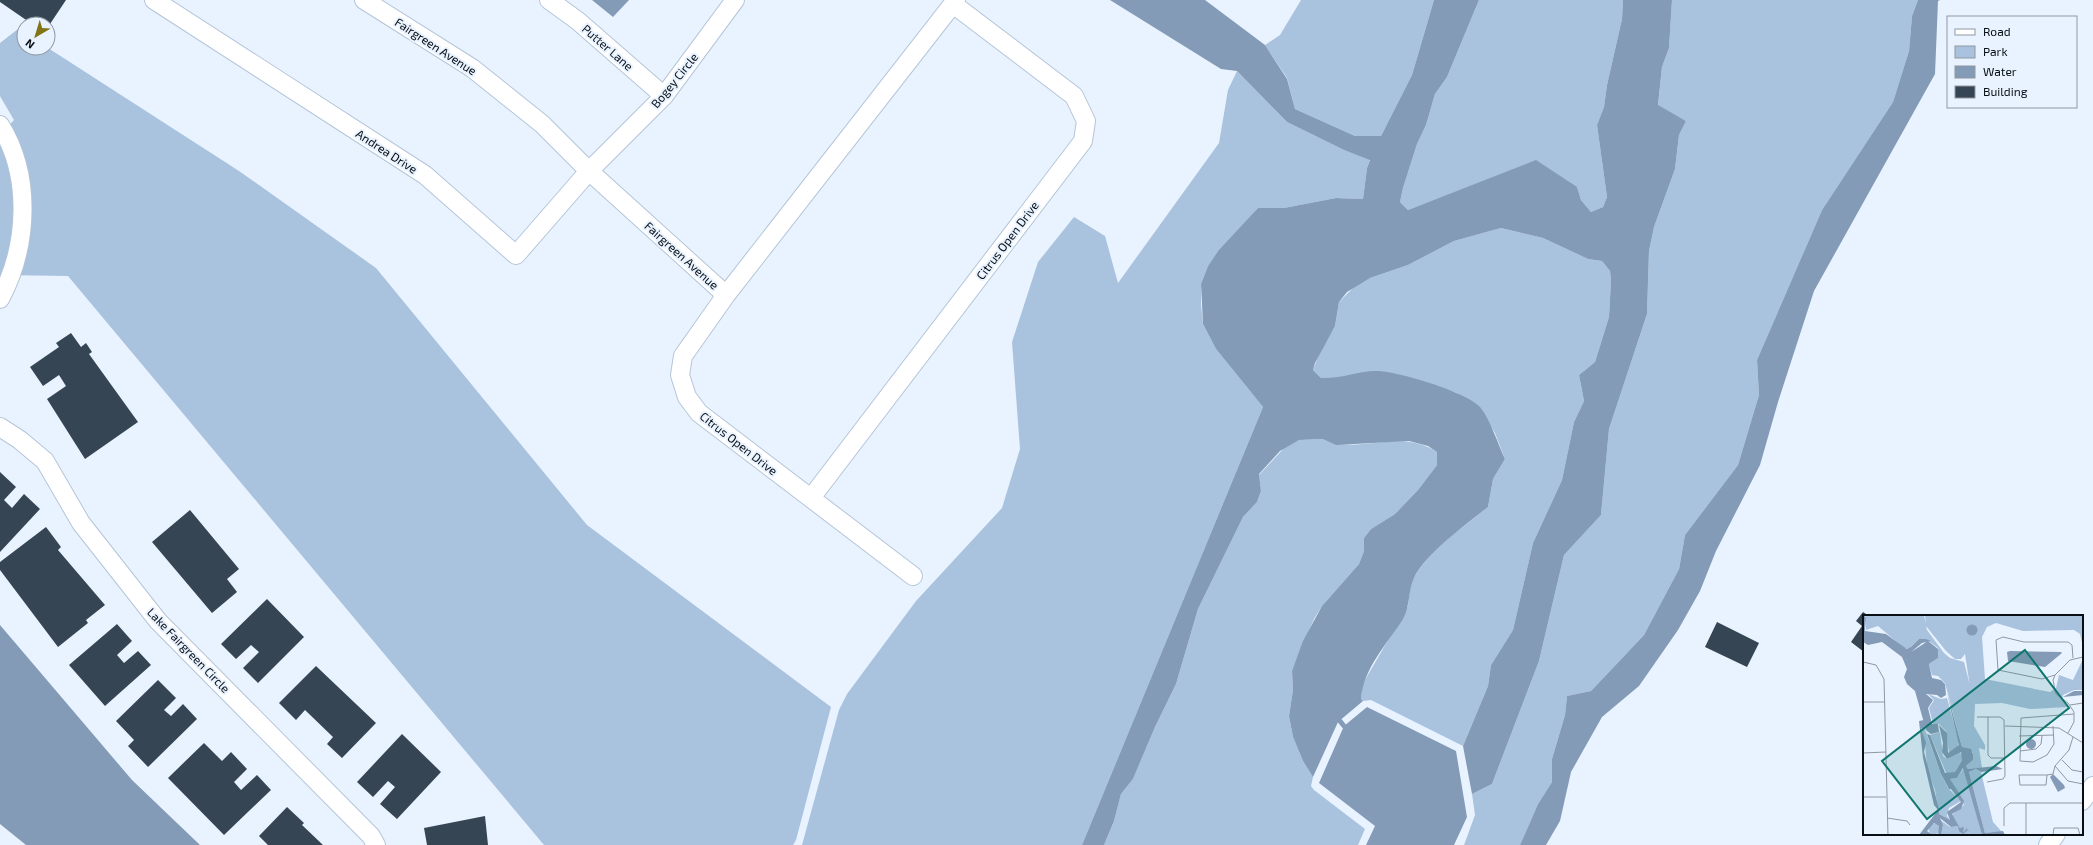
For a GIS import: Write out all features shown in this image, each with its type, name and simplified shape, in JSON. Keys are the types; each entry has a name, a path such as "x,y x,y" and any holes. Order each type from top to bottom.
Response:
{"street":[{"name":"Andrea Drive","path":"154,0 425,175 516,255 589,171"},
{"name":"Fairgreen Avenue","path":"364,0 472,68 542,124 589,171 726,295 955,2"},
{"name":"Putter Lane","path":"549,0 578,21 664,96"},
{"name":"Bogey Circle","path":"589,171 664,96 735,0"},
{"name":"Citrus Open Drive","path":"811,498 1082,141 1086,121 1074,96 955,2"},
{"path":"0,125 8,138 20,174 23,224 10,280 0,299"},
{"name":"Citrus Open Drive","path":"726,295 683,356 680,375 687,397 699,412 913,576"},
{"name":"Lake Fairgreen Circle","path":"0,427 20,440 45,461 81,523 158,621 371,836 376,845"},
{"path":"2083,800 2093,786"},
{"path":"2048,845 2055,835"}],"green space":[{"path":"1301,0 1434,0 1412,75 1381,136 1355,136 1295,109 1287,78 1265,45 1280,35"},
{"path":"1479,0 1623,0 1622,19 1607,85 1604,107 1597,125 1607,197 1603,207 1591,212 1581,200 1577,187 1476,184 1408,210 1400,202 1417,144 1426,125 1435,94 1447,77"},
{"path":"1672,0 1918,0 1912,16 1909,51 1893,102 1822,210 1757,360 1759,395 1738,465 1685,535 1679,569 1644,635 1591,691 1567,696 1565,715 1552,759 1552,782 1538,804 1520,845 1464,845 1475,815 1472,794 1492,784 1539,661 1564,555 1601,515 1609,429 1647,314 1649,251 1654,227 1675,169 1679,135 1686,121 1658,106 1662,67 1669,48"},
{"path":"16,31 16,56 56,56 56,53 239,171 376,268 587,525 831,707 796,840 793,845 544,845 68,276 0,275 0,135 14,120 0,96 0,43"},
{"path":"1237,71 1287,122 1344,150 1370,159 1367,168 1363,199 1336,198 1284,208 1258,208 1208,266 1201,284 1203,324 1216,349 1263,407 1082,845 802,845 839,710 847,694 916,601 1002,508 1020,449 1012,342 1038,262 1074,217 1105,236 1118,283 1219,143 1228,90"},
{"path":"1501,228 1543,238 1588,259 1602,261 1610,271 1609,317 1595,362 1579,375 1584,401 1574,422 1562,480 1533,543 1513,630 1491,665 1488,686 1463,746 1371,700 1363,701 1361,699 1362,685 1408,606 1412,583 1422,566 1448,538 1488,507 1493,479 1505,459 1495,433 1488,422 1457,393 1410,378 1353,375 1338,379 1321,378 1313,370 1321,349 1335,326 1339,302 1356,285 1370,278 1408,265 1454,241"},
{"path":"1324,439 1352,445 1394,441 1408,442 1423,445 1437,452 1437,465 1418,490 1395,514 1371,529 1364,538 1364,551 1359,564 1322,606 1314,619 1292,671 1293,690 1289,716 1293,737 1303,761 1313,777 1311,786 1314,790 1365,829 1358,845 1104,845 1114,821 1121,794 1133,779 1155,727 1176,684 1198,609 1243,517 1257,502 1261,491 1259,475 1286,446 1299,440"}],"water":[{"path":"592,0 629,0 613,17"},
{"path":"1110,0 1205,0 1265,45 1287,79 1295,109 1355,136 1381,136 1412,75 1434,0 1479,0 1447,77 1435,94 1426,125 1417,144 1400,202 1408,210 1536,160 1577,187 1581,200 1591,212 1603,207 1607,197 1597,125 1604,107 1607,85 1622,19 1623,0 1672,0 1669,48 1662,67 1658,105 1686,121 1679,135 1675,169 1654,227 1649,251 1647,314 1609,429 1601,515 1564,555 1539,661 1492,784 1472,794 1463,746 1488,686 1491,665 1513,630 1533,543 1562,480 1574,422 1584,401 1579,375 1595,362 1609,317 1611,280 1610,271 1602,261 1588,259 1543,238 1501,228 1454,241 1408,265 1370,278 1347,292 1339,302 1335,326 1315,363 1313,370 1321,378 1372,371 1389,372 1448,389 1462,395 1473,401 1484,412 1505,459 1493,479 1488,507 1447,540 1419,569 1412,583 1407,609 1403,619 1377,657 1366,677 1361,699 1363,701 1338,722 1313,777 1303,761 1293,737 1289,716 1293,690 1292,671 1303,641 1322,606 1359,564 1364,551 1364,538 1371,529 1395,514 1418,490 1437,465 1437,452 1428,446 1409,441 1336,445 1323,439 1299,440 1280,451 1259,474 1261,491 1257,502 1243,517 1198,609 1176,684 1155,727 1133,779 1121,794 1114,821 1104,845 1082,845 1263,407 1216,349 1203,324 1201,284 1208,266 1219,250 1258,208 1284,208 1336,198 1363,199 1367,168 1370,160 1344,150 1287,122 1237,71 1221,69"},
{"path":"1918,0 1940,0 1938,1 1935,74 1814,291 1778,402 1760,465 1716,551 1700,591 1678,630 1639,686 1602,717 1571,772 1560,821 1546,845 1520,845 1538,804 1552,782 1552,759 1565,715 1567,696 1591,691 1644,635 1679,569 1685,535 1738,465 1759,395 1757,360 1822,210 1893,102 1909,51 1912,16"},
{"path":"0,625 132,780 200,845 26,845 0,824"},
{"path":"1367,707 1456,751 1467,817 1454,845 1366,845 1375,826 1319,783 1344,726"}],"building":[{"path":"0,0 66,0 55,16 20,16 0,2"},
{"path":"71,333 81,347 86,343 92,352 89,354 138,422 85,459 47,399 66,386 59,375 43,386 30,367 59,347 56,343"},
{"path":"0,472 16,487 4,500 12,508 24,494 40,509 0,552"},
{"path":"190,510 239,569 227,579 237,592 212,613 152,542"},
{"path":"46,527 61,547 58,550 105,605 86,620 88,623 58,647 0,570 0,562"},
{"path":"267,599 304,637 258,683 243,668 259,652 251,645 236,659 221,644"},
{"path":"1863,612 1868,615 1863,615 1863,651 1851,642 1862,626 1856,621"},
{"path":"1717,622 1759,643 1747,667 1705,647"},
{"path":"117,624 132,641 117,655 124,663 138,651 151,665 105,706 69,665"},
{"path":"316,666 376,723 342,758 327,744 333,737 305,710 296,720 279,703"},
{"path":"158,680 176,698 164,710 171,716 183,704 197,719 148,767 128,746 134,740 116,721"},
{"path":"402,734 441,772 397,819 380,804 395,787 388,781 373,797 357,782"},
{"path":"204,743 222,761 231,752 247,769 234,782 241,790 257,775 271,790 224,835 168,778"},
{"path":"287,807 304,823 302,825 323,845 268,845 259,836"},
{"path":"485,816 488,845 427,845 424,828"}],"waterway":[{"path":"1335,715 1344,726"}]}
